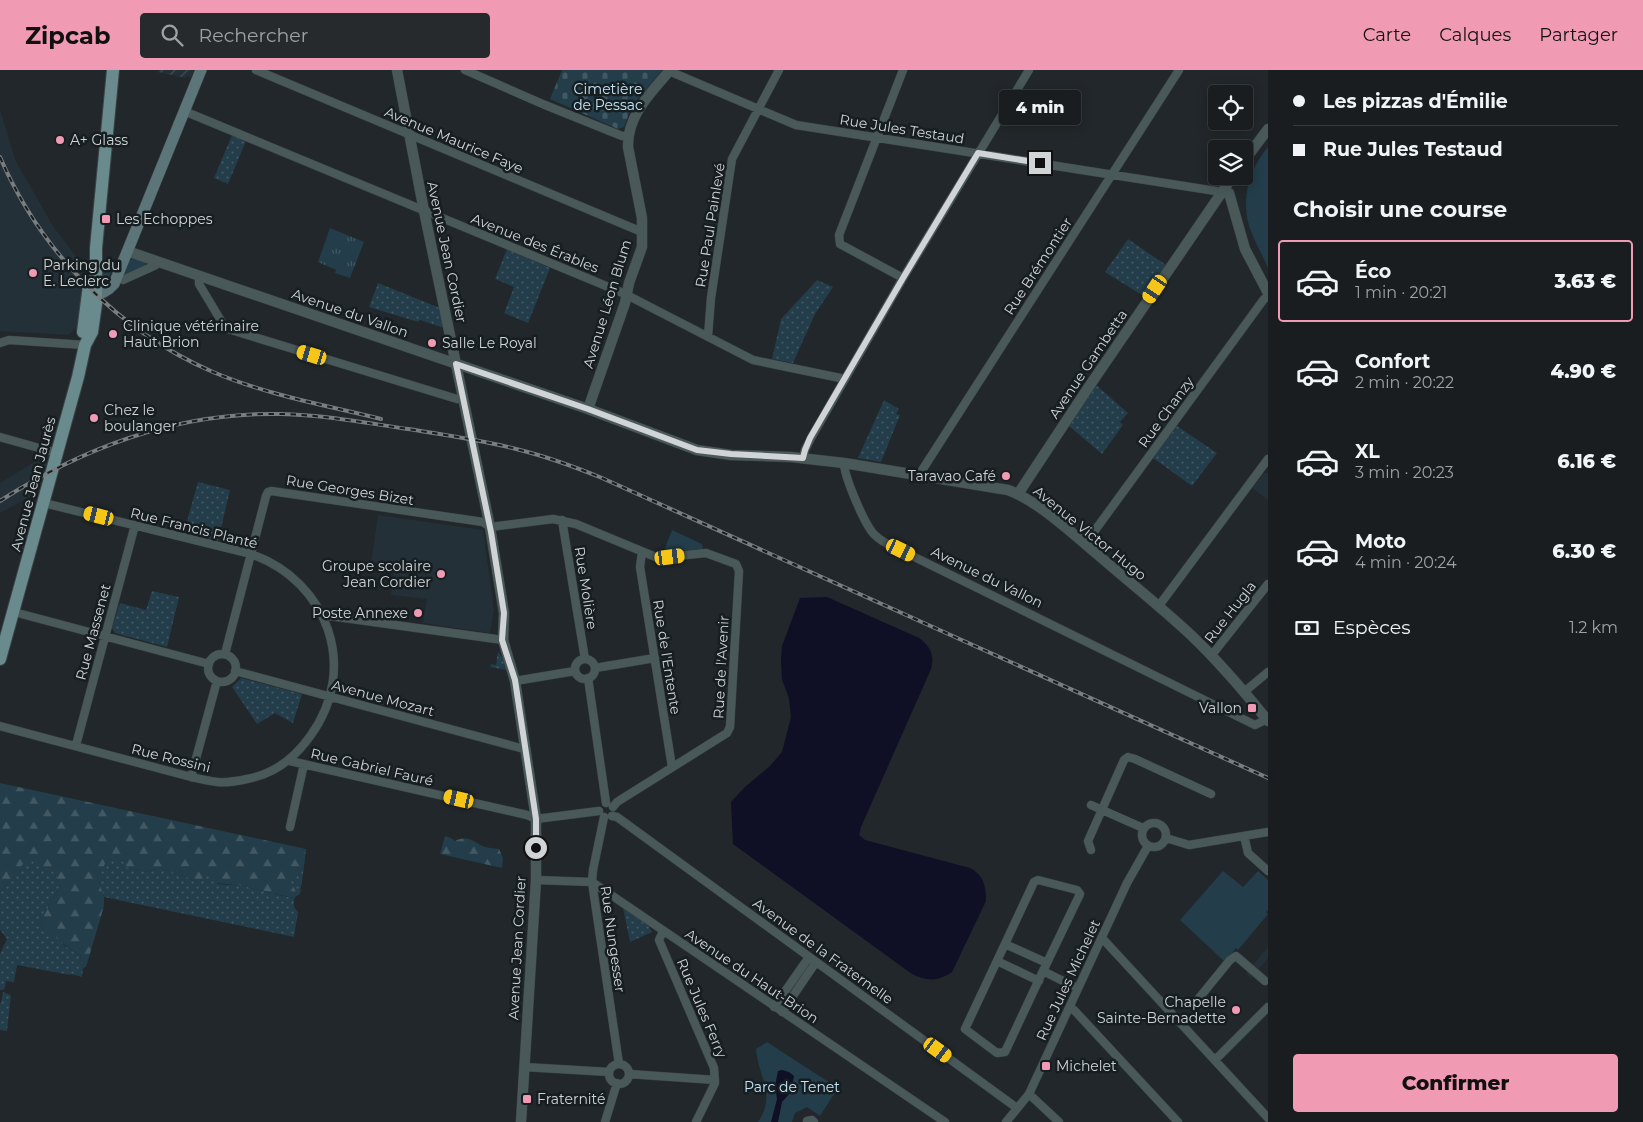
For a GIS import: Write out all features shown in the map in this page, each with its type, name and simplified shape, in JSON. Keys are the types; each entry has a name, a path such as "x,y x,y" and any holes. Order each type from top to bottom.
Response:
{"main road":[{"name":"Avenue Jean Jaurès","path":"0,659 85,345 83,333 92,295 113,70"},
{"path":"92,295 109,290 117,277 201,70"}],"street":[{"name":"Avenue Maurice Faye","path":"256,70 642,232"},
{"name":"Avenue Jean Cordier","path":"397,70 424,211 490,526 504,613 502,640 515,680 536,819 536,880 521,1122"},
{"path":"465,70 545,106 622,136 628,136"},
{"name":"Rue Paul Painlevé","path":"708,336 711,298 732,159 779,70"},
{"path":"902,70 838,240 840,244 903,278"},
{"path":"803,458 810,438 903,278 1029,70"},
{"name":"Rue Brémontier","path":"919,475 1179,70"},
{"name":"Avenue Léon Blum","path":"588,409 642,247 642,218 628,148 628,136 644,101 670,71"},
{"name":"Rue Jules Testaud","path":"670,71 796,126 1222,192"},
{"name":"Avenue des Érables","path":"184,111 626,295 753,360 845,379"},
{"path":"1253,149 1268,129"},
{"name":"Avenue Gambetta","path":"1018,494 1077,403 1227,185"},
{"path":"1222,192 1229,193 1245,249 1268,295"},
{"name":"Avenue du Vallon","path":"127,250 588,409 697,450 844,463 846,474 869,528 875,536 884,542 1256,725 1267,720"},
{"path":"117,277 123,280 129,278 156,265 157,261"},
{"path":"199,276 199,284 222,324 228,329 457,399 463,398"},
{"name":"Rue Chanzy","path":"1085,544 1268,295"},
{"path":"0,343 9,340 85,345"},
{"path":"0,437 57,452"},
{"name":"Avenue Victor Hugo","path":"844,463 1008,490 1018,494 1040,508 1158,606 1212,656 1267,720"},
{"path":"1158,606 1267,463"},
{"name":"Rue Georges Bizet","path":"224,654 268,492 272,491 483,522 490,526"},
{"name":"Rue Francis Planté","path":"44,502 265,559 298,582 322,615 332,638 334,676 331,697"},
{"path":"490,526 553,519 562,520 642,552"},
{"name":"Rue Molière","path":"562,520 585,659"},
{"name":"Rue Massenet","path":"76,745 135,525"},
{"name":"Rue de l'Entente","path":"642,552 640,567 672,767"},
{"name":"Rue de l'Avenir","path":"605,815 602,804 610,805 617,802 727,733 730,727 738,571 736,564 706,553 658,558 642,552"},
{"name":"Rue Hugla","path":"1212,656 1268,584"},
{"path":"14,612 209,664"},
{"path":"322,615 502,640"},
{"path":"224,654 235,662 235,671 230,679 217,681 211,676 209,664 213,657 224,654"},
{"path":"595,668 655,658"},
{"path":"585,659 590,660 595,668 593,674 588,678 581,678 575,670 576,664 585,659"},
{"path":"515,680 575,670"},
{"name":"Avenue Mozart","path":"235,671 524,748"},
{"path":"1244,692 1268,672"},
{"path":"588,678 610,805"},
{"path":"191,777 217,681"},
{"name":"Rue Rossini","path":"0,726 191,777 218,782 235,781 257,777 290,761 319,725 331,697"},
{"path":"1091,850 1088,841 1124,760 1128,757 1211,794"},
{"name":"Rue Gabriel Fauré","path":"290,761 528,815 536,819"},
{"path":"290,828 304,764"},
{"name":"Rue Nungesser","path":"610,805 614,812 605,815 592,882 619,1064"},
{"path":"1092,805 1143,828"},
{"path":"536,819 605,815"},
{"name":"Avenue de la Fraternelle","path":"605,815 617,817 1017,1108"},
{"path":"1158,823 1166,831 1166,838 1159,846 1153,848 1148,846 1141,836 1143,828 1148,824 1158,823"},
{"path":"1166,838 1189,845 1268,832"},
{"path":"1244,836 1248,853 1268,871"},
{"name":"Rue Jules Michelet","path":"1006,1122 1028,1094 1127,883 1148,846"},
{"path":"536,880 592,882"},
{"path":"1038,880 1077,890 1080,894 1008,1049 1005,1052 997,1053 965,1029 1005,944 1034,882 1038,880"},
{"name":"Avenue du Haut-Brion","path":"592,882 945,1122"},
{"name":"Rue Jules Ferry","path":"663,931 659,940 714,1068 715,1080 712,1091 696,1122"},
{"path":"1102,938 1268,1118"},
{"path":"1005,944 1047,963"},
{"path":"1199,998 1230,960 1236,956 1267,981"},
{"path":"774,1007 809,957"},
{"path":"997,961 1039,981"},
{"path":"782,1012 816,962"},
{"path":"1043,971 1077,988"},
{"path":"1070,1007 1178,1122"},
{"path":"1215,1060 1268,1007"},
{"path":"619,1064 628,1068 629,1074 627,1080 617,1083 612,1080 609,1072 614,1065 619,1064"},
{"path":"524,1067 609,1072"},
{"path":"629,1074 715,1080"},
{"path":"605,1122 617,1083"},
{"path":"1028,1094 1059,1122"}],"shaded area":[{"path":"158,70 194,70 191,77 187,76 186,78 158,72"},
{"path":"0,110 15,159 53,226 85,268 72,287 83,289 77,327 68,335 0,331"},
{"path":"36,461 47,464 38,492 0,513 0,483"},
{"path":"1264,473 1268,473 1268,500 1252,488"},
{"name":"Groupe scolaire Jean Cordier","path":"378,515 483,530 494,610 490,633 423,623 427,599 391,595 394,567 371,563"},
{"path":"827,597 919,638 931,651 931,669 859,835 865,840 970,868 981,878 985,886 986,901 952,972 942,978 927,979 912,974 733,844 731,802 745,787 770,766 782,752 791,717 789,698 782,680 782,646 800,598"},
{"path":"1268,947 1268,958 1251,978 1246,973"},
{"path":"782,1070 794,1076 791,1092 782,1102 778,1122 771,1122 777,1099 775,1086 778,1071"}],"green space":[{"name":"Cimetière de Pessac","path":"562,70 662,70 632,106 624,127 618,129 550,99"},
{"path":"232,135 246,141 228,184 214,178"},
{"path":"1268,147 1268,268 1250,228 1246,212 1248,185 1253,185 1253,171"},
{"path":"330,228 364,242 350,278 335,273 336,270 318,262"},
{"path":"1128,239 1166,265 1145,297 1105,272"},
{"path":"507,249 550,268 528,323 504,313 514,287 495,279"},
{"path":"134,258 145,262 146,266 126,275 124,274 130,260"},
{"path":"103,266 113,268 107,282 102,281"},
{"path":"817,280 833,287 815,314 793,363 772,359 781,319"},
{"path":"378,283 440,308 444,328 369,307"},
{"path":"1096,385 1128,413 1120,422 1123,425 1102,454 1069,426"},
{"path":"884,400 899,409 896,414 900,415 881,462 858,458"},
{"path":"1177,426 1217,453 1192,486 1153,458"},
{"path":"198,482 230,490 218,541 184,532"},
{"path":"672,530 702,544 703,549 663,553"},
{"path":"152,591 179,597 167,647 115,633 112,628 120,603 146,610"},
{"path":"498,651 508,668 507,670 490,667 491,664 496,665"},
{"path":"241,678 302,694 293,723 275,713 257,724 232,687"},
{"path":"0,783 306,849 304,867 295,871 297,892 293,898 243,886 197,881 160,868 146,872 126,867 99,881 104,897 104,906 86,967 83,968 80,955 38,926 62,882 9,881 0,892"},
{"path":"445,836 455,841 462,838 469,839 484,847 499,849 503,858 502,868 440,854"},
{"path":"27,859 52,871 62,882 38,926 55,935 65,946 80,955 83,968 82,977 17,965 14,982 6,981 5,988 0,990 0,954 7,939 0,930 0,892"},
{"path":"121,859 126,867 146,872 160,868 197,881 210,875 218,884 243,886 292,898 296,892 290,880 295,871 304,867 300,894 295,897 294,901 294,907 298,912 294,937 104,897 99,881 106,860"},
{"path":"1223,871 1243,887 1258,871 1268,880 1268,910 1266,912 1268,914 1238,950 1236,948 1225,962 1180,920"},
{"path":"623,908 648,925 652,932 630,942"},
{"path":"3,992 11,995 7,1031 0,1030 0,1003"},
{"name":"Parc de Tenet","path":"767,1042 838,1088 820,1116 807,1107 795,1113 792,1122 758,1122 766,1103 766,1094 756,1049"}],"railway":[{"path":"0,157 17,192 37,225 60,256 86,285 145,334 178,355 233,380 296,399 381,419"},
{"path":"0,501 65,464 99,449 169,426 206,419 243,415 281,414 313,416 492,443 541,456 602,478 1268,778"}],"place":[{"name":"A+ Glass","path":"60,140"},
{"name":"Les Echoppes","path":"106,219"},
{"name":"Parking du E. Leclerc","path":"33,273"},
{"name":"Clinique vétérinaire Haut Brion","path":"113,334"},
{"name":"Salle Le Royal","path":"432,343"},
{"name":"Chez le boulanger","path":"94,418"},
{"name":"Taravao Café","path":"1006,476"},
{"name":"Groupe scolaire Jean Cordier","path":"441,574"},
{"name":"Poste Annexe","path":"418,613"},
{"name":"Vallon","path":"1252,708"},
{"name":"Chapelle Sainte-Bernadette","path":"1236,1010"},
{"name":"Michelet","path":"1046,1066"},
{"name":"Fraternité","path":"527,1099"}],"route":[{"path":"536,848 536,819 515,680 502,640 504,613 491,532 456,364 588,409 697,450 712,453 803,458 810,438 978,153 1040,163"}]}
